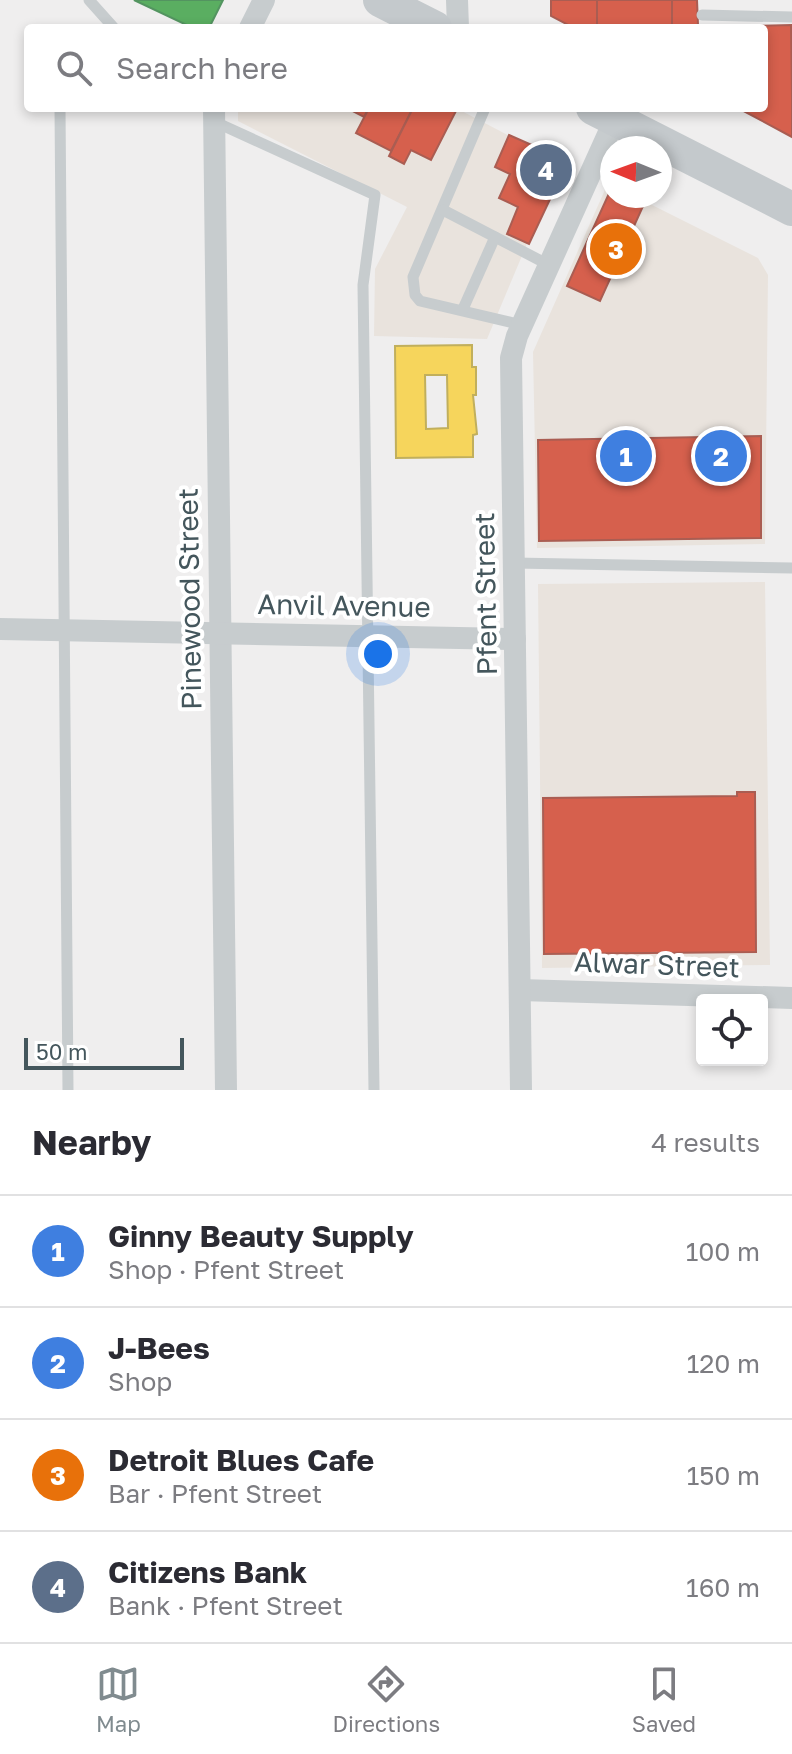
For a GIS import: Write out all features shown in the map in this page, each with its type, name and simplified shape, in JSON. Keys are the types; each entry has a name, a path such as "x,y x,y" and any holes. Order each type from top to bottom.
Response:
{"main road":[{"path":"380,0 427,24"},
{"path":"604,114 792,209"}],"street":[{"path":"252,24 264,0"},
{"path":"457,0 458,24"},
{"name":"Pinewood Street","path":"213,114 226,1090"},
{"name":"Pfent Street","path":"521,1090 511,358 604,114"},
{"name":"Anvil Avenue","path":"0,629 515,639"},
{"name":"Alwar Street","path":"520,990 792,998"}],"lane":[{"path":"89,0 110,24"},
{"path":"702,15 792,17"},
{"path":"60,112 67,630 68,1090"},
{"path":"483,112 413,277 414,289 420,301 522,325"},
{"path":"213,114 375,195 363,271 365,636 374,1090"},
{"path":"443,210 549,265"},
{"path":"463,309 495,237"},
{"path":"514,563 792,568"}],"shaded area":[{"path":"238,112 464,112 561,163 487,339 374,336 375,269 407,207 238,121"},
{"path":"600,201 600,208 658,208 758,258 768,275 765,544 537,548 533,352"},
{"path":"765,582 770,965 542,968 538,584"}],"building: Homes":[{"path":"472,345 472,367 476,367 476,395 473,395 477,434 473,435 473,457 396,458 395,346","holes":["425,375 447,375 448,428 426,429"]}],"building: Shops":[{"path":"551,0 597,0 597,24 566,24 551,16"},
{"path":"597,0 672,0 672,24 597,24"},
{"path":"672,0 697,0 698,24 672,24"},
{"path":"791,25 792,137 745,112 768,112 768,26"},
{"path":"367,112 411,112 391,151 356,133"},
{"path":"411,112 455,112 431,160 411,150 404,164 389,156"},
{"path":"509,135 568,161 529,244 507,234 518,207 499,198 510,174 495,167"},
{"path":"602,208 642,208 600,301 567,286"},
{"path":"761,436 761,538 539,541 538,440"},
{"path":"737,792 755,792 756,952 544,954 543,798 737,796"}],"building: Public":[{"path":"134,0 223,0 211,24 185,24"}],"place":[{"name":"Citizens Bank","path":"546,170"},
{"name":"Detroit Blues Cafe","path":"616,249"},
{"name":"Ginny Beauty Supply","path":"626,456"},
{"name":"J-Bees","path":"721,456"}]}
